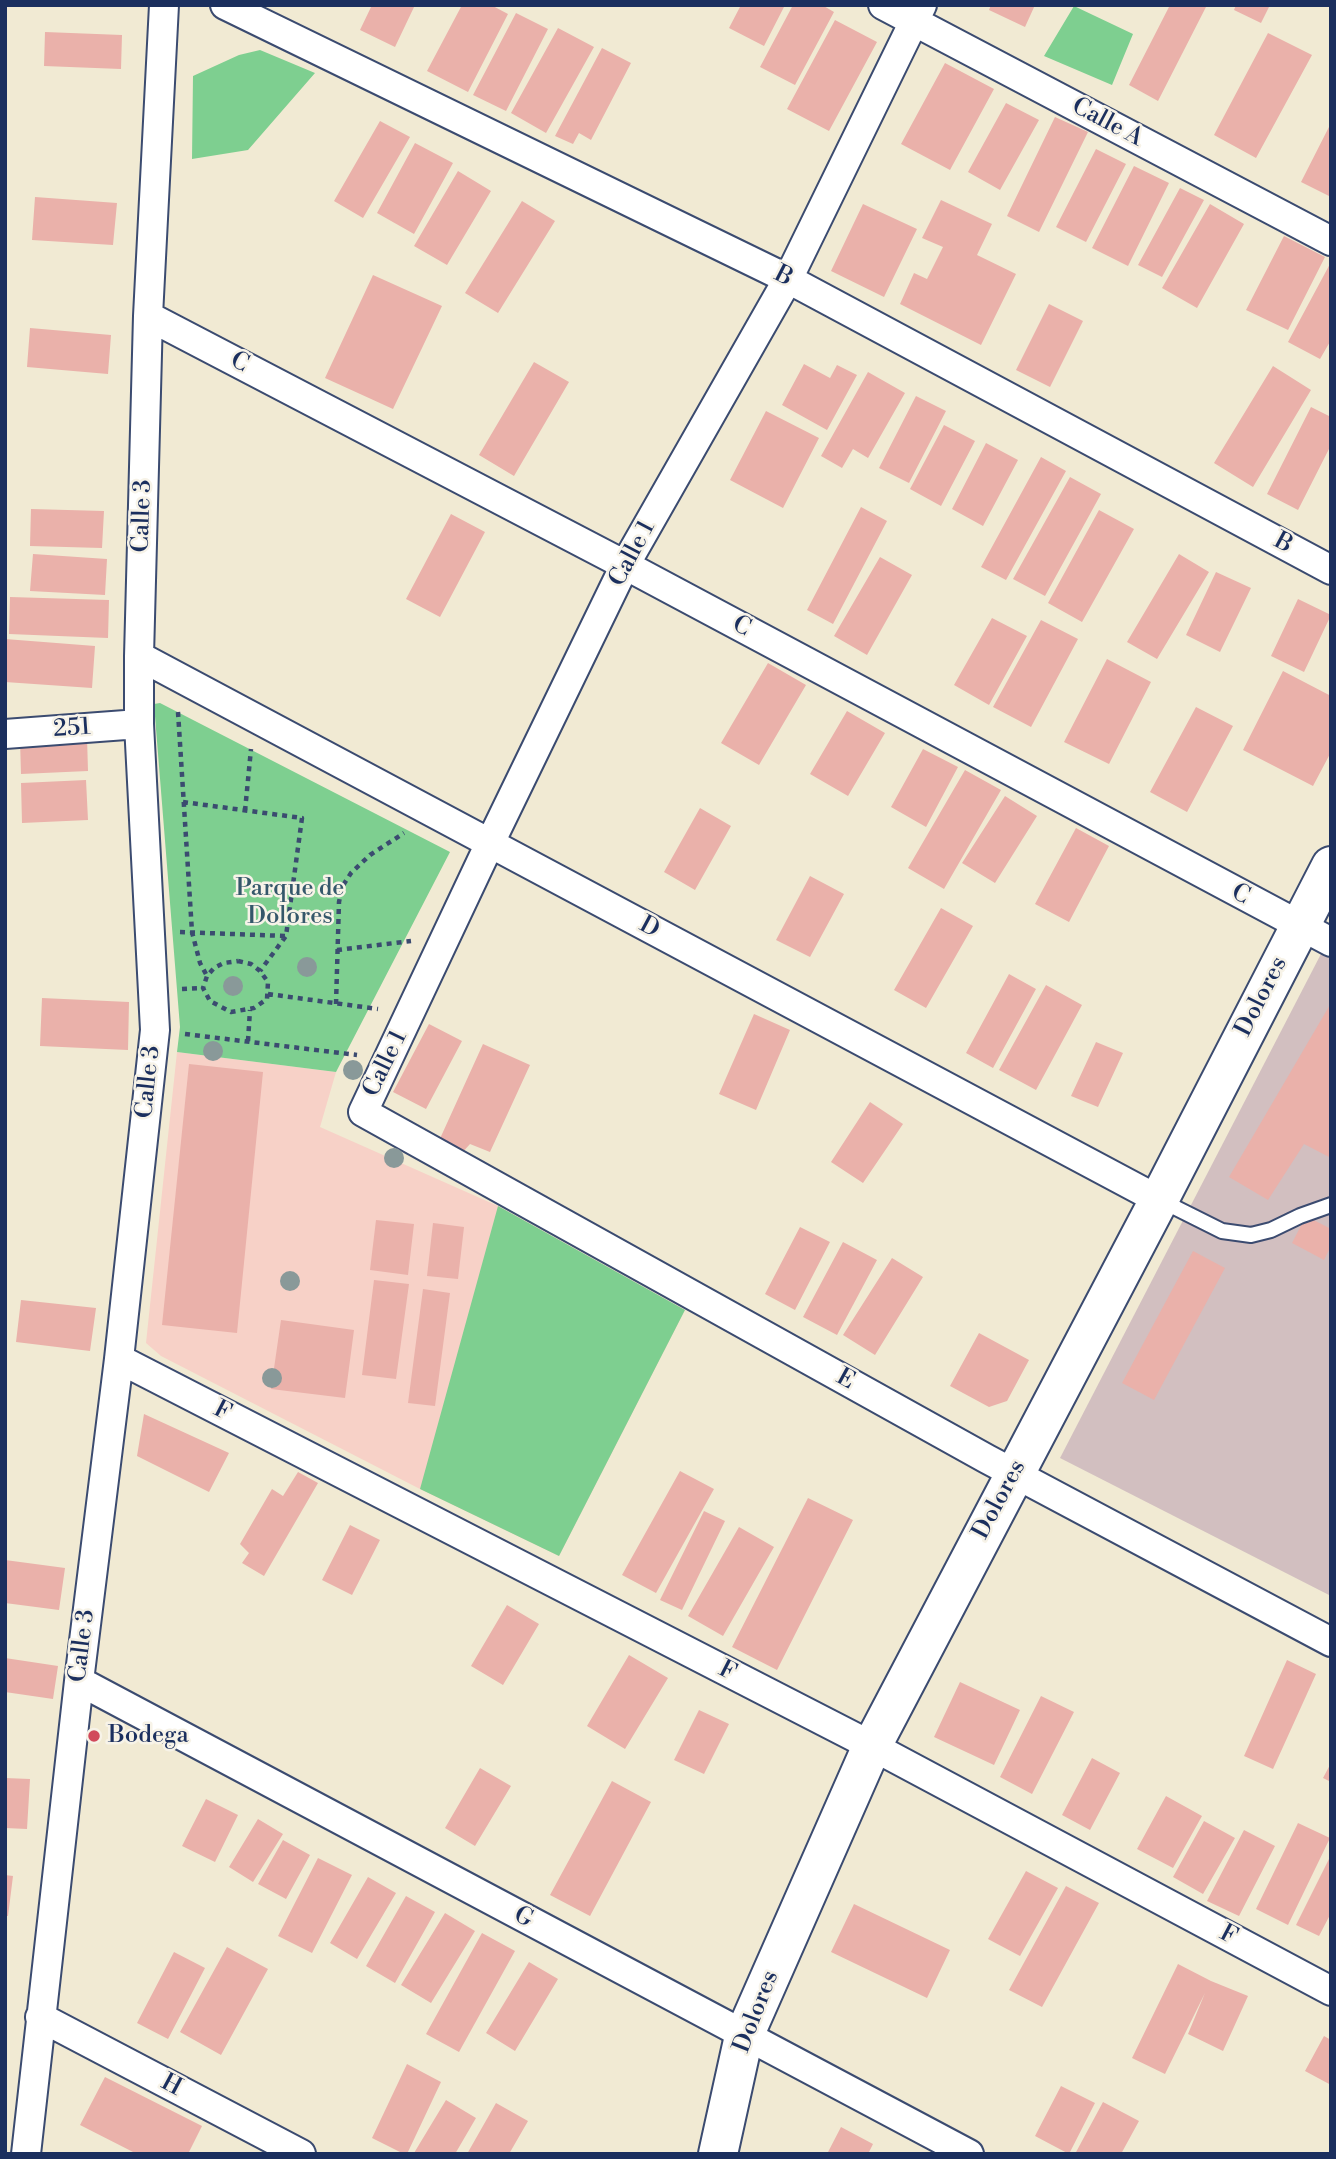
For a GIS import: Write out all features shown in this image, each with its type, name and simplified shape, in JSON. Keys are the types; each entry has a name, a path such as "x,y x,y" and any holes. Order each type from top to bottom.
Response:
{"street":[{"name":"Calle 3","path":"26,2154 155,1030 139,724 139,656 148,316 164,5"},
{"name":"B","path":"225,5 788,279 1331,570"},
{"name":"Calle A","path":"883,5 918,13 1331,241"},
{"name":"Calle 1","path":"363,1112 625,565 788,279 918,13"},
{"name":"C","path":"148,316 625,565 1315,934"},
{"name":"D","path":"139,656 1159,1200"},
{"name":"251","path":"5,734 139,724"},
{"name":"Dolores","path":"719,2154 744,2035 872,1746 1159,1200 1315,934 1331,866"},
{"name":"E","path":"363,1112 1014,1473 1331,1642"},
{"name":"F","path":"119,1359 872,1746 1331,1991"},
{"name":"G","path":"79,1681 968,2154"},
{"name":"H","path":"40,2017 301,2154"}],"lane":[{"path":"1159,1200 1222,1231 1251,1235 1271,1230 1331,1205"}],"path":[{"path":"177,676 192,932 200,963 207,976"},
{"path":"246,811 254,717"},
{"path":"183,802 302,818 286,936 260,971"},
{"path":"336,1003 339,902 342,887 351,873 370,855 434,813"},
{"path":"150,930 286,936"},
{"path":"337,950 446,936"},
{"path":"239,961 251,964 260,971 268,982 267,999 250,1010 231,1012 210,1001 202,988 214,968 224,963 239,961"},
{"path":"268,994 410,1013"},
{"path":"247,1041 250,1010"},
{"path":"155,1030 389,1059"}],"shaded area":[{"path":"1322,952 1331,957 1331,1596 1060,1458"},
{"path":"177,1052 336,1072 320,1127 498,1206 685,1310 559,1556 420,1489 161,1356 146,1343"}],"green space":[{"path":"1074,6 1133,34 1112,85 1044,56"},
{"path":"260,50 315,73 248,150 192,159 193,76 239,55"},
{"name":"Parque de Dolores","path":"160,703 450,852 336,1072 177,1052 180,1027 154,704"},
{"path":"498,1206 685,1310 559,1556 420,1489"}],"building":[{"path":"372,5 415,5 395,47 360,30"},
{"path":"462,5 491,5 508,14 468,92 427,71"},
{"path":"741,5 785,5 764,46 729,28"},
{"path":"793,5 822,5 834,12 795,85 760,67"},
{"path":"991,5 1035,5 1025,27 989,10"},
{"path":"1170,5 1207,5 1158,101 1129,85"},
{"path":"1236,5 1270,5 1261,23 1234,10"},
{"path":"516,13 548,29 506,111 473,95"},
{"path":"835,20 877,42 829,131 787,109"},
{"path":"558,28 594,47 546,133 511,113"},
{"path":"45,32 122,35 121,69 44,66"},
{"path":"1268,33 1312,55 1256,158 1214,135"},
{"path":"602,48 631,63 591,140 579,133 573,144 555,136"},
{"path":"945,63 994,89 950,170 901,144"},
{"path":"1006,103 1039,120 1000,190 968,172"},
{"path":"1055,117 1088,132 1039,232 1007,216"},
{"path":"380,121 410,137 363,218 334,201"},
{"path":"1331,123 1331,197 1301,182"},
{"path":"415,143 453,163 414,234 377,213"},
{"path":"1096,149 1126,164 1086,242 1056,227"},
{"path":"1134,166 1169,183 1128,266 1092,248"},
{"path":"458,171 491,191 447,265 414,246"},
{"path":"1180,188 1204,200 1162,277 1138,265"},
{"path":"35,197 117,203 113,245 32,240"},
{"path":"941,200 992,224 977,255 1016,274 981,345 900,304 914,273 927,279 943,247 922,238"},
{"path":"522,201 555,221 498,313 465,293"},
{"path":"863,204 917,229 884,297 831,271"},
{"path":"1210,204 1244,224 1197,308 1162,288"},
{"path":"1284,236 1325,257 1288,330 1246,310"},
{"path":"1331,262 1331,340 1320,359 1288,342"},
{"path":"373,275 442,306 393,409 325,378"},
{"path":"1049,304 1083,321 1050,387 1016,370"},
{"path":"30,328 111,335 108,374 27,367"},
{"path":"534,362 569,382 514,476 479,455"},
{"path":"804,364 830,378 837,365 857,375 827,430 782,405"},
{"path":"1273,366 1311,390 1253,487 1214,463"},
{"path":"868,372 905,393 868,458 853,449 842,468 821,456"},
{"path":"916,396 946,411 909,483 879,468"},
{"path":"1311,407 1331,417 1331,445 1298,510 1267,494"},
{"path":"766,411 819,438 783,508 730,480"},
{"path":"944,425 975,441 941,506 910,489"},
{"path":"986,443 1018,460 983,526 952,509"},
{"path":"1041,457 1066,471 1006,580 981,567"},
{"path":"1070,477 1101,494 1045,596 1013,579"},
{"path":"861,507 887,521 833,624 807,610"},
{"path":"31,509 104,511 102,548 30,546"},
{"path":"1099,510 1134,529 1082,622 1048,603"},
{"path":"451,514 485,532 440,617 406,599"},
{"path":"33,554 107,559 105,595 30,591"},
{"path":"1179,554 1209,572 1157,659 1127,642"},
{"path":"880,557 912,575 867,655 834,636"},
{"path":"1216,572 1251,588 1220,652 1186,635"},
{"path":"10,597 109,600 108,638 9,634"},
{"path":"1298,599 1331,615 1304,672 1271,656"},
{"path":"992,618 1027,636 989,705 954,685"},
{"path":"1041,620 1078,639 1031,727 993,707"},
{"path":"5,639 95,646 92,688 5,682"},
{"path":"1107,659 1151,682 1109,764 1064,742"},
{"path":"768,663 806,685 759,765 721,743"},
{"path":"1283,671 1331,696 1331,752 1313,786 1243,750"},
{"path":"1196,707 1233,726 1187,812 1150,792"},
{"path":"847,711 885,733 848,796 810,774"},
{"path":"87,737 88,771 21,774 20,740"},
{"path":"923,749 958,767 926,827 891,807"},
{"path":"965,770 1001,790 944,889 908,868"},
{"path":"86,780 88,820 22,823 21,783"},
{"path":"1005,796 1037,816 995,883 962,863"},
{"path":"700,808 731,826 695,890 664,872"},
{"path":"1076,828 1109,846 1069,922 1035,904"},
{"path":"810,876 844,894 810,957 776,940"},
{"path":"941,908 973,926 926,1008 894,990"},
{"path":"1009,974 1036,989 993,1068 966,1053"},
{"path":"1046,985 1082,1005 1036,1090 999,1070"},
{"path":"42,998 129,1002 128,1050 40,1046"},
{"path":"1331,1003 1331,1158 1304,1144 1268,1200 1229,1177"},
{"path":"754,1014 790,1030 756,1110 719,1094"},
{"path":"429,1024 462,1041 426,1109 393,1092"},
{"path":"1096,1042 1123,1053 1098,1107 1071,1096"},
{"path":"483,1044 530,1065 490,1152 470,1144 461,1154 438,1143"},
{"path":"189,1064 263,1072 237,1333 162,1325"},
{"path":"870,1102 903,1124 863,1183 831,1162"},
{"path":"1306,1216 1331,1229 1331,1246 1324,1260 1292,1243"},
{"path":"376,1220 414,1224 408,1275 370,1270"},
{"path":"433,1223 464,1227 458,1279 427,1276"},
{"path":"800,1227 830,1242 795,1310 765,1294"},
{"path":"843,1242 877,1260 837,1335 803,1317"},
{"path":"1193,1251 1225,1268 1154,1400 1122,1383"},
{"path":"892,1258 923,1277 875,1355 843,1335"},
{"path":"374,1280 409,1284 396,1379 362,1375"},
{"path":"423,1289 450,1293 435,1406 408,1403"},
{"path":"21,1300 96,1308 90,1351 16,1342"},
{"path":"281,1320 354,1330 345,1398 271,1389"},
{"path":"979,1333 1029,1360 1007,1401 989,1407 950,1386"},
{"path":"144,1414 229,1453 209,1492 137,1456"},
{"path":"680,1471 714,1489 656,1593 622,1575"},
{"path":"298,1472 318,1483 264,1576 242,1563 249,1553 240,1544 272,1489 283,1496"},
{"path":"808,1498 853,1520 777,1670 732,1647"},
{"path":"704,1511 725,1521 682,1610 660,1600"},
{"path":"350,1525 380,1540 352,1595 322,1580"},
{"path":"739,1527 774,1547 723,1636 688,1616"},
{"path":"5,1560 65,1568 59,1610 5,1603"},
{"path":"507,1605 539,1624 503,1685 471,1666"},
{"path":"629,1655 668,1678 625,1749 587,1726"},
{"path":"5,1658 58,1666 53,1699 5,1692"},
{"path":"1287,1660 1316,1674 1273,1769 1244,1756"},
{"path":"960,1682 1020,1710 994,1765 934,1737"},
{"path":"1041,1696 1074,1712 1032,1794 1000,1777"},
{"path":"699,1710 729,1724 704,1774 674,1760"},
{"path":"1092,1758 1120,1773 1090,1830 1062,1815"},
{"path":"1331,1763 1331,1782 1323,1778"},
{"path":"480,1768 511,1786 475,1846 445,1828"},
{"path":"5,1778 30,1779 27,1829 5,1828"},
{"path":"612,1781 651,1802 590,1916 550,1895"},
{"path":"1166,1796 1202,1816 1173,1868 1137,1849"},
{"path":"206,1799 238,1815 215,1862 182,1846"},
{"path":"258,1819 283,1834 253,1882 229,1867"},
{"path":"1204,1821 1235,1838 1203,1894 1173,1877"},
{"path":"1298,1823 1330,1838 1288,1925 1256,1909"},
{"path":"1244,1830 1275,1846 1239,1916 1207,1901"},
{"path":"283,1840 310,1855 286,1899 258,1884"},
{"path":"1331,1855 1331,1913 1319,1936 1296,1925"},
{"path":"318,1858 352,1875 312,1953 278,1936"},
{"path":"1026,1871 1058,1888 1020,1956 988,1939"},
{"path":"5,1875 13,1876 8,1916 5,1916"},
{"path":"368,1877 396,1893 357,1959 330,1943"},
{"path":"1066,1886 1099,1903 1042,2007 1009,1990"},
{"path":"406,1896 435,1912 395,1983 366,1966"},
{"path":"854,1904 950,1950 927,1998 831,1952"},
{"path":"445,1913 475,1931 431,2003 401,1985"},
{"path":"482,1933 515,1951 459,2052 426,2034"},
{"path":"227,1947 268,1969 221,2055 180,2032"},
{"path":"174,1952 205,1968 168,2039 137,2023"},
{"path":"529,1962 558,1979 515,2051 486,2033"},
{"path":"1178,1964 1248,1996 1223,2051 1188,2034 1205,1993 1165,2074 1132,2058"},
{"path":"1324,2036 1331,2040 1331,2085 1305,2071"},
{"path":"407,2064 441,2082 407,2154 404,2154 372,2138"},
{"path":"105,2077 202,2126 188,2154 137,2154 80,2125"},
{"path":"1061,2086 1095,2103 1069,2154 1035,2136"},
{"path":"446,2100 476,2118 455,2154 414,2153"},
{"path":"1103,2102 1139,2121 1121,2154 1075,2154"},
{"path":"496,2103 528,2121 509,2154 467,2154"},
{"path":"841,2127 873,2144 868,2154 827,2154"}],"place":[{"name":"Bodega","path":"94,1736"}]}
